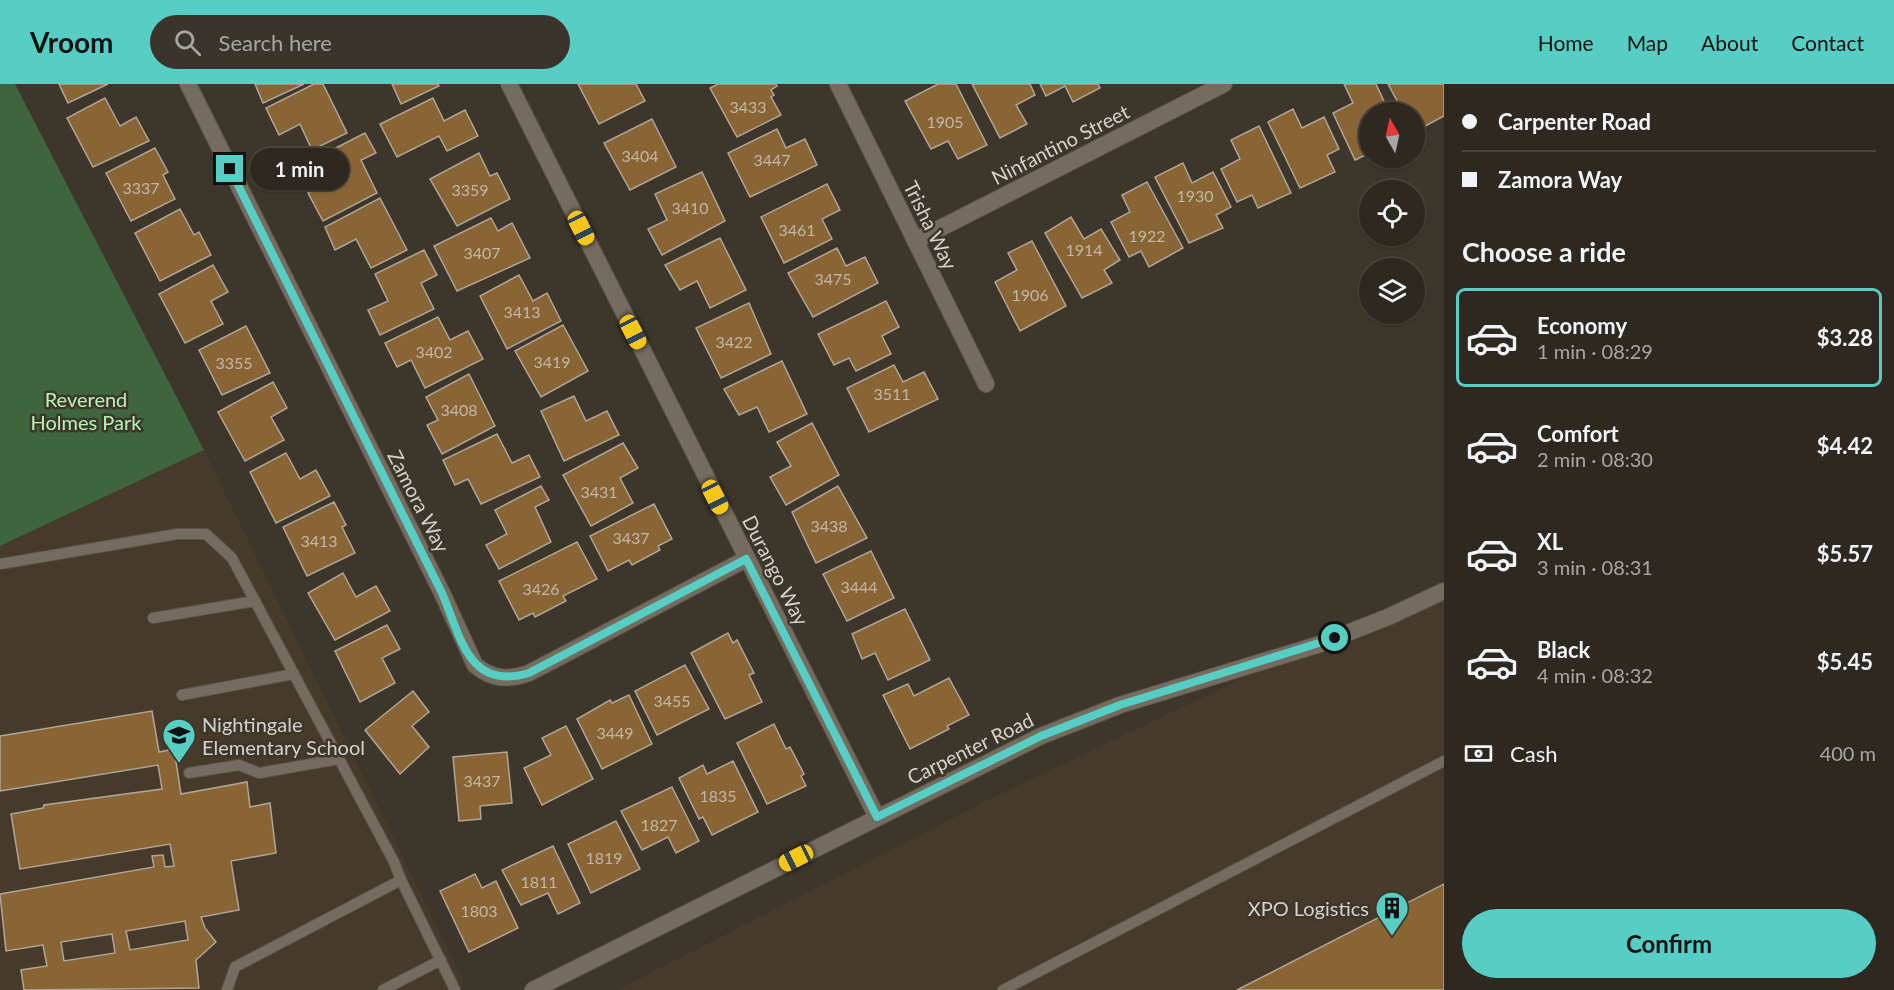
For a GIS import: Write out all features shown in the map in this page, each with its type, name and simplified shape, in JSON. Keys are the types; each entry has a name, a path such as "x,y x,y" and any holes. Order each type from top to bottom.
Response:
{"street":[{"name":"Zamora Way","path":"188,84 437,582 475,665 485,673 499,678 512,678 529,673 746,559"},
{"name":"Durango Way","path":"509,84 877,817"},
{"name":"Trisha Way","path":"838,84 986,384"},
{"name":"Ninfantino Street","path":"915,241 1224,84"},
{"name":"Carpenter Road","path":"533,990 1041,736 1120,705 1317,645 1388,617 1444,591"}],"lane":[{"path":"0,564 177,534 206,534 232,558 339,759 455,990"},
{"path":"153,618 255,602"},
{"path":"182,695 294,674"},
{"path":"189,773 239,765 260,773 339,759"},
{"path":"1003,990 1444,761"},
{"path":"227,990 234,967 401,880"},
{"path":"383,990 441,960"}],"shaded area":[{"name":"Nightingale Elementary School","path":"204,450 464,982 449,990 0,990 0,546"},
{"path":"1444,582 1444,990 617,990 988,800"}],"green space":[{"name":"Reverend Holmes Park","path":"0,84 15,84 204,450 0,546"}],"building":[{"path":"59,84 108,84 68,103"},
{"path":"255,84 304,84 263,103"},
{"path":"314,84 323,84 347,133 312,150 300,124 279,135 266,108"},
{"path":"392,84 438,84 439,86 401,104"},
{"path":"578,84 636,84 645,101 599,124"},
{"path":"718,84 776,84 777,86 771,90 774,95 771,97 781,115 737,137 710,88"},
{"path":"938,84 956,84 987,145 958,159 948,141 931,149 905,101"},
{"path":"972,84 1030,84 1035,95 1016,105 1027,124 1000,138"},
{"path":"1040,84 1098,84 1100,88 1073,102 1065,86 1046,96"},
{"path":"1344,84 1376,84 1384,102 1359,102 1359,158 1355,160 1333,113 1353,103"},
{"path":"1388,84 1444,84 1444,116 1425,126 1425,102 1398,102"},
{"path":"105,98 120,126 136,117 149,141 93,167 67,118"},
{"path":"433,98 444,121 465,110 478,136 447,151 439,136 397,157 380,124"},
{"path":"1293,109 1302,128 1324,117 1339,149 1327,155 1335,172 1300,188 1268,122"},
{"path":"652,119 676,167 630,190 604,143"},
{"path":"1259,126 1291,193 1258,208 1252,195 1237,202 1221,169 1240,159 1231,140"},
{"path":"777,129 786,148 805,139 817,165 750,197 728,153"},
{"path":"365,133 376,153 361,160 377,193 323,221 308,193 328,183 316,158"},
{"path":"155,148 168,172 163,175 175,199 131,221 106,173"},
{"path":"479,153 490,176 497,173 510,199 457,226 430,179"},
{"path":"1183,163 1192,183 1213,172 1231,207 1216,215 1223,228 1189,243 1155,177"},
{"path":"702,172 725,221 662,255 648,229 667,220 655,194"},
{"path":"1147,182 1183,248 1149,267 1141,251 1129,257 1111,222 1130,212 1122,195"},
{"path":"827,184 840,210 822,219 832,239 784,263 761,217"},
{"path":"380,198 407,250 371,268 356,239 335,250 325,227"},
{"path":"180,209 194,235 199,232 211,255 160,281 135,233"},
{"path":"1071,217 1084,239 1101,229 1120,260 1104,270 1112,283 1082,298 1045,233"},
{"path":"491,218 498,231 512,223 530,258 457,291 434,246"},
{"path":"720,238 746,290 710,308 697,281 680,290 665,265"},
{"path":"1032,241 1066,306 1020,331 995,282 1017,270 1008,253"},
{"path":"837,248 846,266 865,257 878,283 813,317 788,273"},
{"path":"424,250 437,275 421,283 434,309 380,335 368,310 388,301 375,274"},
{"path":"213,265 228,292 211,301 223,324 185,343 159,294"},
{"path":"519,275 533,301 547,293 561,321 507,349 480,296"},
{"path":"886,301 899,327 882,336 891,354 856,371 849,358 834,365 818,334"},
{"path":"749,303 771,354 721,378 696,328"},
{"path":"438,317 450,340 468,331 483,359 425,388 411,360 397,367 385,343"},
{"path":"563,325 588,371 541,397 515,351"},
{"path":"246,326 270,373 222,395 199,350"},
{"path":"782,361 807,414 769,432 757,407 739,415 724,389"},
{"path":"894,365 903,382 924,372 938,399 869,432 847,388"},
{"path":"469,374 495,426 442,454 427,425 438,420 426,397"},
{"path":"273,382 287,408 271,417 284,440 245,461 218,412"},
{"path":"574,396 586,421 607,411 619,435 564,461 541,411"},
{"path":"812,423 839,475 786,505 770,477 791,466 777,442"},
{"path":"497,434 512,463 529,455 540,477 481,504 468,479 455,485 443,460"},
{"path":"623,443 638,468 620,478 633,503 591,526 563,475"},
{"path":"286,453 300,479 316,470 330,496 276,523 250,472"},
{"path":"541,486 549,500 535,507 551,542 499,569 486,545 507,534 495,510"},
{"path":"838,486 867,538 816,563 792,512"},
{"path":"334,502 346,525 342,527 355,553 307,576 283,527"},
{"path":"654,504 672,539 658,546 660,550 632,565 629,560 608,571 590,536"},
{"path":"577,542 597,579 563,596 566,601 535,617 533,613 519,620 499,581"},
{"path":"871,551 894,598 847,621 823,574"},
{"path":"343,573 356,597 376,586 390,611 335,640 308,593"},
{"path":"905,609 930,660 888,680 875,653 862,659 852,634"},
{"path":"387,625 400,649 382,658 395,683 360,702 335,651"},
{"path":"728,633 733,643 737,640 754,673 749,675 762,702 725,719 691,653"},
{"path":"685,665 709,709 657,735 635,691"},
{"path":"949,678 969,715 947,726 949,729 910,749 883,695 908,684 914,696"},
{"path":"413,691 429,712 412,726 429,747 400,774 365,730"},
{"path":"629,695 652,744 602,769 577,719 610,700 612,703"},
{"path":"152,711 159,752 174,749 181,794 247,782 250,807 270,803 276,853 231,861 239,910 201,917 205,928 216,942 196,960 199,988 24,990 21,970 47,966 43,945 6,951 0,894 154,867 152,856 163,855 165,867 174,866 170,844 20,869 11,814 43,808 44,805 162,789 158,765 0,791 0,736","holes":["185,921 188,940 130,950 126,931","112,934 115,953 64,961 61,942"]},
{"path":"774,724 786,749 790,747 804,774 801,776 806,786 767,804 737,743"},
{"path":"566,726 593,779 542,805 524,768 551,755 542,738"},
{"path":"507,752 512,803 480,806 481,819 459,821 453,757"},
{"path":"733,761 758,812 712,835 703,817 699,819 679,778 703,765 707,774"},
{"path":"672,787 699,841 676,853 668,837 642,850 621,811"},
{"path":"616,821 640,869 591,893 568,844"},
{"path":"553,846 580,903 558,914 548,893 521,905 502,870"},
{"path":"475,874 482,888 496,881 518,928 469,952 440,891"},
{"name":"XPO Logistics","path":"1444,884 1444,990 1237,990"}],"place":[{"name":"Nightingale Elementary School","path":"179,764"},
{"name":"XPO Logistics","path":"1392,937"}],"route":[{"path":"230,169 442,593 466,649 475,665 485,673 499,678 512,678 529,673 746,559 877,817 1041,736 1120,705 1335,638"}]}
